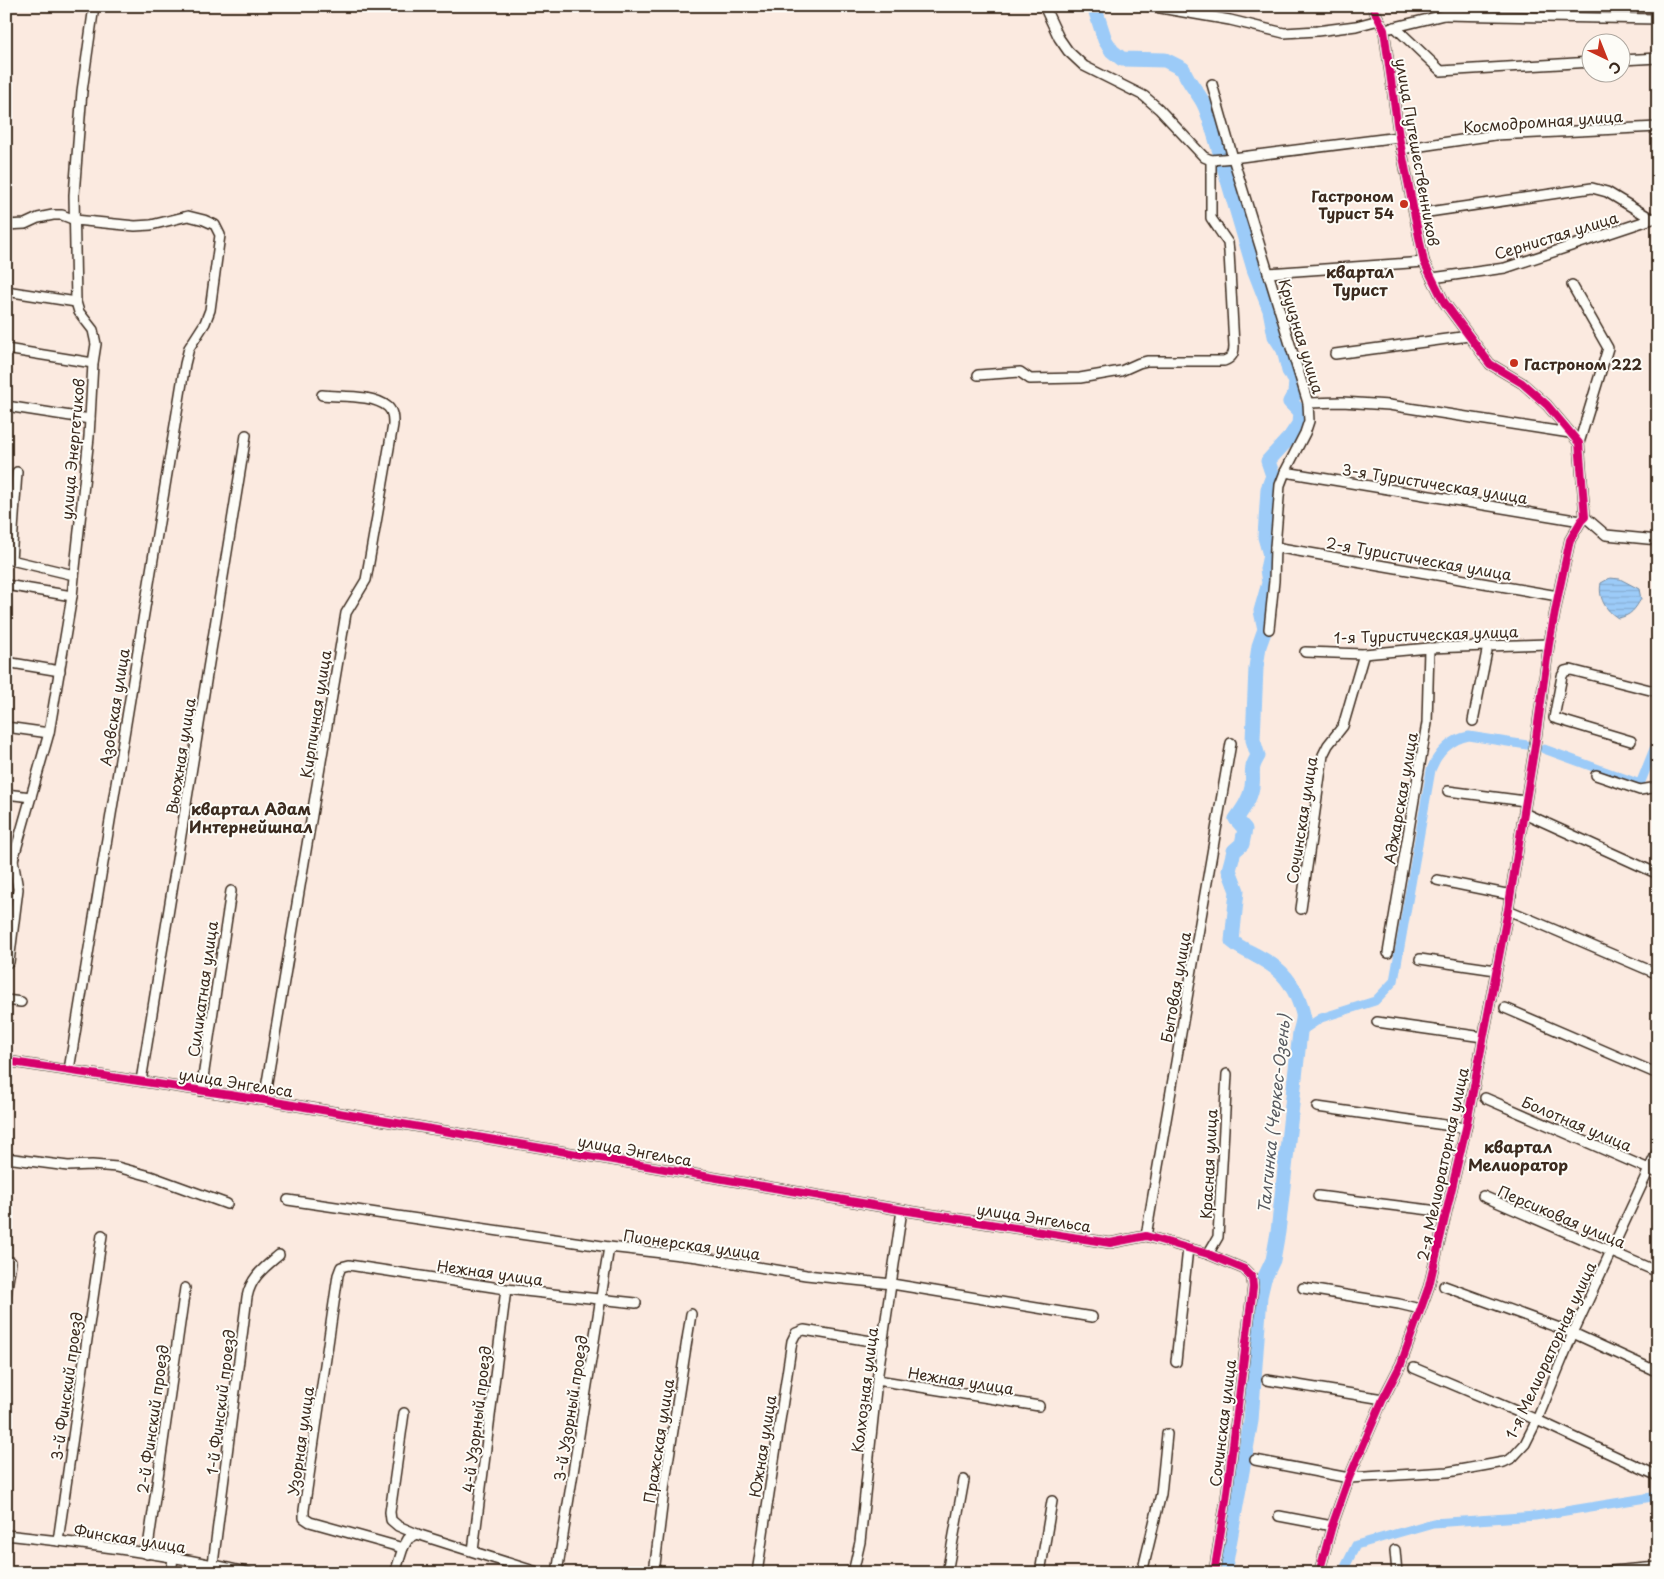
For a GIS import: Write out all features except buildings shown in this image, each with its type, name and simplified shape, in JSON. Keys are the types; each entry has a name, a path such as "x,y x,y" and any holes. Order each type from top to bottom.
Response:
{"street":[{"name":"улица Энергетиков","path":"6,873 31,797 49,733 72,596 90,419 96,344 94,330 79,312 76,302 74,195 82,91 94,6"},
{"path":"1044,6 1059,38 1068,51 1084,66 1144,96 1159,109 1198,152 1211,160 1399,137"},
{"path":"1149,6 1230,20 1284,33 1356,26 1379,20"},
{"name":"улица Путешественников","path":"1372,6 1384,30 1401,149 1424,262 1444,302 1490,364 1522,383 1547,405 1579,443"},
{"path":"1384,30 1444,15 1461,6"},
{"path":"1444,15 1658,19"},
{"path":"1395,28 1441,71 1582,63"},
{"path":"1632,59 1658,58"},
{"name":"Круизная улица","path":"1212,84 1308,403 1309,421 1305,433 1284,472 1280,485 1269,629"},
{"name":"Космодромная улица","path":"1401,149 1495,135 1658,127"},
{"path":"978,375 1020,372 1030,378 1080,378 1121,371 1147,361 1224,361 1230,358 1234,353 1234,346 1229,252 1228,243 1211,218 1211,160"},
{"path":"1415,214 1592,188 1607,192 1655,218"},
{"name":"Азовская улица","path":"6,225 25,224 38,218 53,215 62,215 75,220 143,225 151,225 188,216 215,225 220,235 210,310 205,323 189,348 185,364 163,488 69,1070"},
{"name":"Сернистая улица","path":"1432,278 1505,268 1655,218"},
{"path":"1268,273 1424,262"},
{"path":"1572,285 1608,348 1579,443 1583,519 1570,540 1549,644 1540,714 1631,741"},
{"path":"6,291 76,302"},
{"path":"1335,354 1469,336"},
{"path":"6,349 93,363"},
{"name":"Кирпичная улица","path":"264,1100 346,613 366,580 393,425 393,415 388,407 378,402 364,398 322,395"},
{"path":"1308,403 1389,404 1571,433"},
{"path":"6,406 90,419"},
{"name":"Вьюжная улица","path":"141,1081 246,436"},
{"path":"17,472 11,560 74,575"},
{"name":"3-я Туристическая улица","path":"1284,472 1583,519"},
{"path":"1583,519 1606,535 1658,540"},
{"name":"2-я Туристическая улица","path":"1275,547 1558,596"},
{"path":"6,585 72,596"},
{"name":"1-я Туристическая улица","path":"1305,652 1364,654 1429,648 1549,644"},
{"path":"1473,721 1488,646"},
{"name":"Аджарская улица","path":"1388,953 1427,723 1429,648"},
{"name":"Сочинская улица","path":"1301,909 1323,755 1328,745 1343,726 1364,654"},
{"path":"6,662 60,671"},
{"path":"1554,718 1562,676 1565,671 1570,670 1658,692"},
{"name":"2-я Мелиораторная улица","path":"1319,1573 1332,1526 1349,1478 1401,1364 1429,1286 1466,1128 1511,895 1540,714"},
{"path":"6,727 49,733"},
{"name":"Бытовая улица","path":"1146,1236 1231,743"},
{"path":"1596,775 1640,790 1658,787"},
{"path":"1448,791 1526,801"},
{"path":"6,794 31,797"},
{"path":"1524,813 1658,874"},
{"path":"9,962 18,889 10,860"},
{"path":"1436,880 1511,895"},
{"name":"Силикатная улица","path":"201,1091 231,891"},
{"path":"1508,910 1658,974"},
{"path":"1420,959 1496,970"},
{"path":"6,1000 21,1002"},
{"path":"1505,1008 1658,1074"},
{"path":"1377,1022 1483,1037"},
{"name":"улица Энгельса","path":"6,1061 264,1100 902,1210 1110,1243 1146,1236 1208,1254 1244,1269 1252,1277"},
{"name":"Красная улица","path":"1208,1254 1218,1237 1227,1074"},
{"name":"Болотная улица","path":"1485,1098 1654,1171"},
{"path":"1317,1107 1466,1128"},
{"name":"1-я Мелиораторная улица","path":"1255,1460 1349,1478 1448,1472 1504,1462 1512,1458 1525,1444 1537,1420 1610,1252 1654,1171 1658,1150"},
{"path":"6,1158 68,1166 87,1165 117,1168 150,1176 227,1204"},
{"path":"1318,1196 1446,1212"},
{"name":"Персиковая улица","path":"1483,1196 1658,1272"},
{"name":"Пионерская улица","path":"288,1200 609,1247 698,1257 806,1275 892,1284 1092,1317"},
{"name":"Колхозная улица","path":"853,1573 860,1542 877,1380 902,1210"},
{"name":"3-й Финский проезд","path":"58,1541 102,1235"},
{"name":"3-й Узорный проезд","path":"557,1573 609,1247"},
{"path":"1176,1362 1188,1248"},
{"name":"1-й Финский проезд","path":"213,1564 249,1286 256,1274 279,1255"},
{"path":"6,1295 11,1262"},
{"name":"Нежная улица","path":"341,1267 349,1265 506,1289 636,1303"},
{"name":"Узорная улица","path":"341,1267 338,1275 304,1518 310,1522 403,1548"},
{"name":"Сочинская улица","path":"1214,1573 1226,1500 1253,1288 1252,1277"},
{"path":"1444,1286 1573,1334 1658,1372"},
{"name":"2-й Финский проезд","path":"147,1554 185,1288"},
{"path":"1302,1288 1420,1309"},
{"name":"4-й Узорный проезд","path":"473,1551 506,1289"},
{"name":"Пражская улица","path":"654,1573 665,1482 691,1314"},
{"name":"Южная улица","path":"757,1573 792,1340 796,1333 804,1330 883,1343"},
{"path":"1414,1368 1537,1420 1658,1476"},
{"name":"Нежная улица","path":"877,1380 1039,1406"},
{"path":"1267,1380 1384,1398"},
{"path":"404,1413 390,1512 391,1520 398,1526 417,1534 540,1573"},
{"path":"1142,1573 1162,1494 1167,1434"},
{"path":"947,1573 964,1480"},
{"path":"1040,1573 1052,1501"},
{"path":"1279,1516 1332,1526"},
{"path":"395,1573 408,1539 417,1534"},
{"name":"Финская улица","path":"6,1536 58,1541 213,1564 250,1573"},
{"path":"1395,1550 1397,1573"},
{"path":"171,1573 173,1558"},
{"path":"1588,1573 1658,1567"}],"water":[{"path":"1610,578 1620,579 1639,589 1641,599 1632,612 1626,616 1618,618 1613,615 1604,603 1600,588 1601,583"}],"waterway":[{"name":"Талгинка (Черкес-Озень)","path":"1094,6 1105,40 1112,51 1122,59 1165,60 1183,69 1205,106 1220,152"},
{"name":"Талгинка (Черкес-Озень)","path":"1224,167 1254,269 1270,310 1275,336 1284,350 1289,371 1296,381 1295,393 1290,402 1300,412 1299,424 1291,436 1268,461 1273,476 1268,489 1265,537 1270,555 1267,569 1269,583 1261,611 1265,629 1259,646 1256,668 1253,740 1258,756 1253,768 1250,796 1236,819 1245,829 1242,844 1234,851 1229,870 1237,891 1232,941 1281,972 1298,999 1303,1012 1303,1018 1278,1232 1273,1260 1264,1279 1260,1296 1251,1421 1224,1573"},
{"path":"1300,1032 1321,1018 1375,1001 1394,981 1431,770 1437,758 1450,744 1469,736 1527,745"},
{"path":"1544,749 1640,784 1658,739"},
{"path":"1342,1573 1356,1545 1433,1523 1535,1516 1658,1496"}],"cycle path":[{"path":"1319,1573 1332,1526 1349,1478 1383,1399 1401,1364 1429,1286 1466,1128 1508,910 1558,596 1570,540 1585,517 1579,443 1547,405 1522,383 1490,364 1444,302 1424,262 1399,137 1384,30 1372,6"},
{"path":"6,1061 264,1100 902,1210 1110,1243 1146,1236 1208,1254 1244,1269 1252,1277 1253,1287 1226,1500 1214,1573"}],"place":[{"name":"Гастроном Турист 54","path":"1404,204"},
{"name":"Гастроном 222","path":"1514,363"}],"district":[{"name":"квартал Турист","path":"1360,280"},
{"name":"квартал Адам Интернейшнал","path":"251,817"},
{"name":"квартал Мелиоратор","path":"1518,1155"}]}
